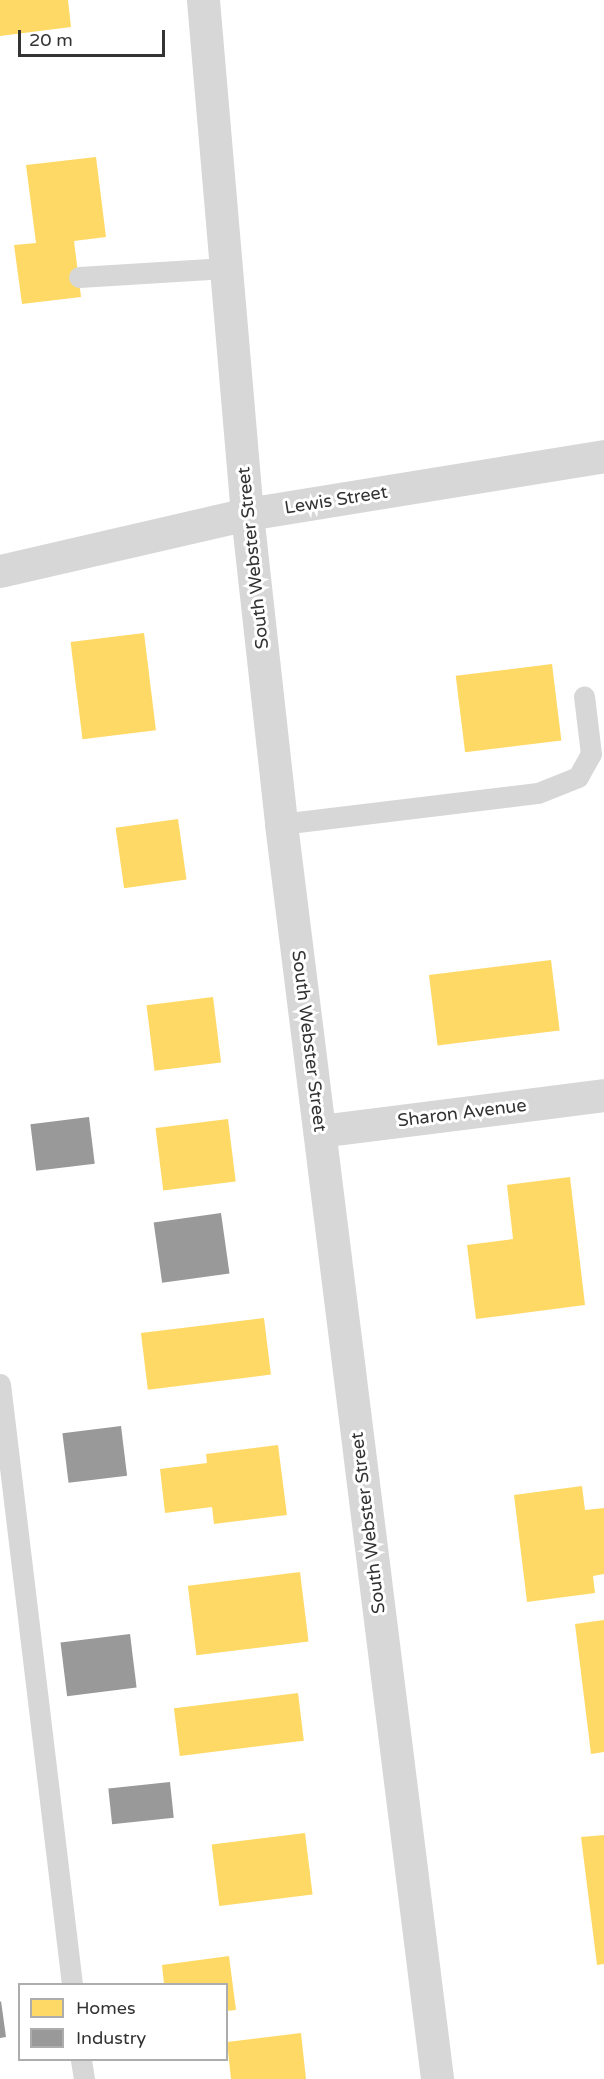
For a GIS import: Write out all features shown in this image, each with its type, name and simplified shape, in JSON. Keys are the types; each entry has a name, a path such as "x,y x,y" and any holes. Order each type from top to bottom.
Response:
{"street":[{"name":"South Webster Street","path":"203,0 247,514 281,824 437,2079"},
{"name":"Lewis Street","path":"0,571 247,514 604,456"},
{"name":"Sharon Avenue","path":"320,1131 604,1095"}],"lane":[{"path":"79,277 226,268"},
{"path":"281,824 538,793 578,777 591,754 584,696"},
{"path":"0,1384 72,1983"},
{"path":"81,2061 84,2079"}],"building: Homes":[{"path":"0,0 68,0 71,27 0,36"},
{"path":"96,157 106,237 74,241 81,297 22,304 14,245 36,243 26,165"},
{"path":"144,633 156,730 82,739 71,642"},
{"path":"552,664 561,740 465,752 456,676"},
{"path":"178,819 186,879 124,888 116,828"},
{"path":"551,960 560,1030 438,1045 429,975"},
{"path":"213,997 221,1063 155,1071 146,1005"},
{"path":"228,1119 236,1182 163,1190 156,1128"},
{"path":"570,1177 585,1305 476,1319 467,1245 513,1239 507,1185"},
{"path":"264,1318 271,1375 148,1390 141,1333"},
{"path":"278,1445 287,1515 214,1524 212,1507 165,1513 160,1469 207,1463 206,1454"},
{"path":"582,1486 585,1510 604,1508 604,1574 593,1576 595,1593 527,1602 514,1495"},
{"path":"300,1572 309,1641 196,1655 188,1586"},
{"path":"604,1620 604,1752 591,1754 575,1624"},
{"path":"298,1693 304,1741 180,1756 174,1708"},
{"path":"305,1833 313,1895 219,1906 212,1844"},
{"path":"604,1835 604,1964 597,1965 581,1837"},
{"path":"229,1956 236,2010 228,2011 228,1983 164,1983 162,1965"},
{"path":"301,2033 306,2079 231,2079 228,2042"}],"building: Industry":[{"path":"89,1117 95,1164 36,1171 30,1124"},
{"path":"221,1213 229,1273 162,1283 154,1222"},
{"path":"121,1426 127,1476 69,1483 62,1433"},
{"path":"130,1634 137,1688 67,1696 61,1643"},
{"path":"170,1782 174,1818 112,1824 108,1788"},
{"path":"0,2002 6,2037 0,2038"}]}
